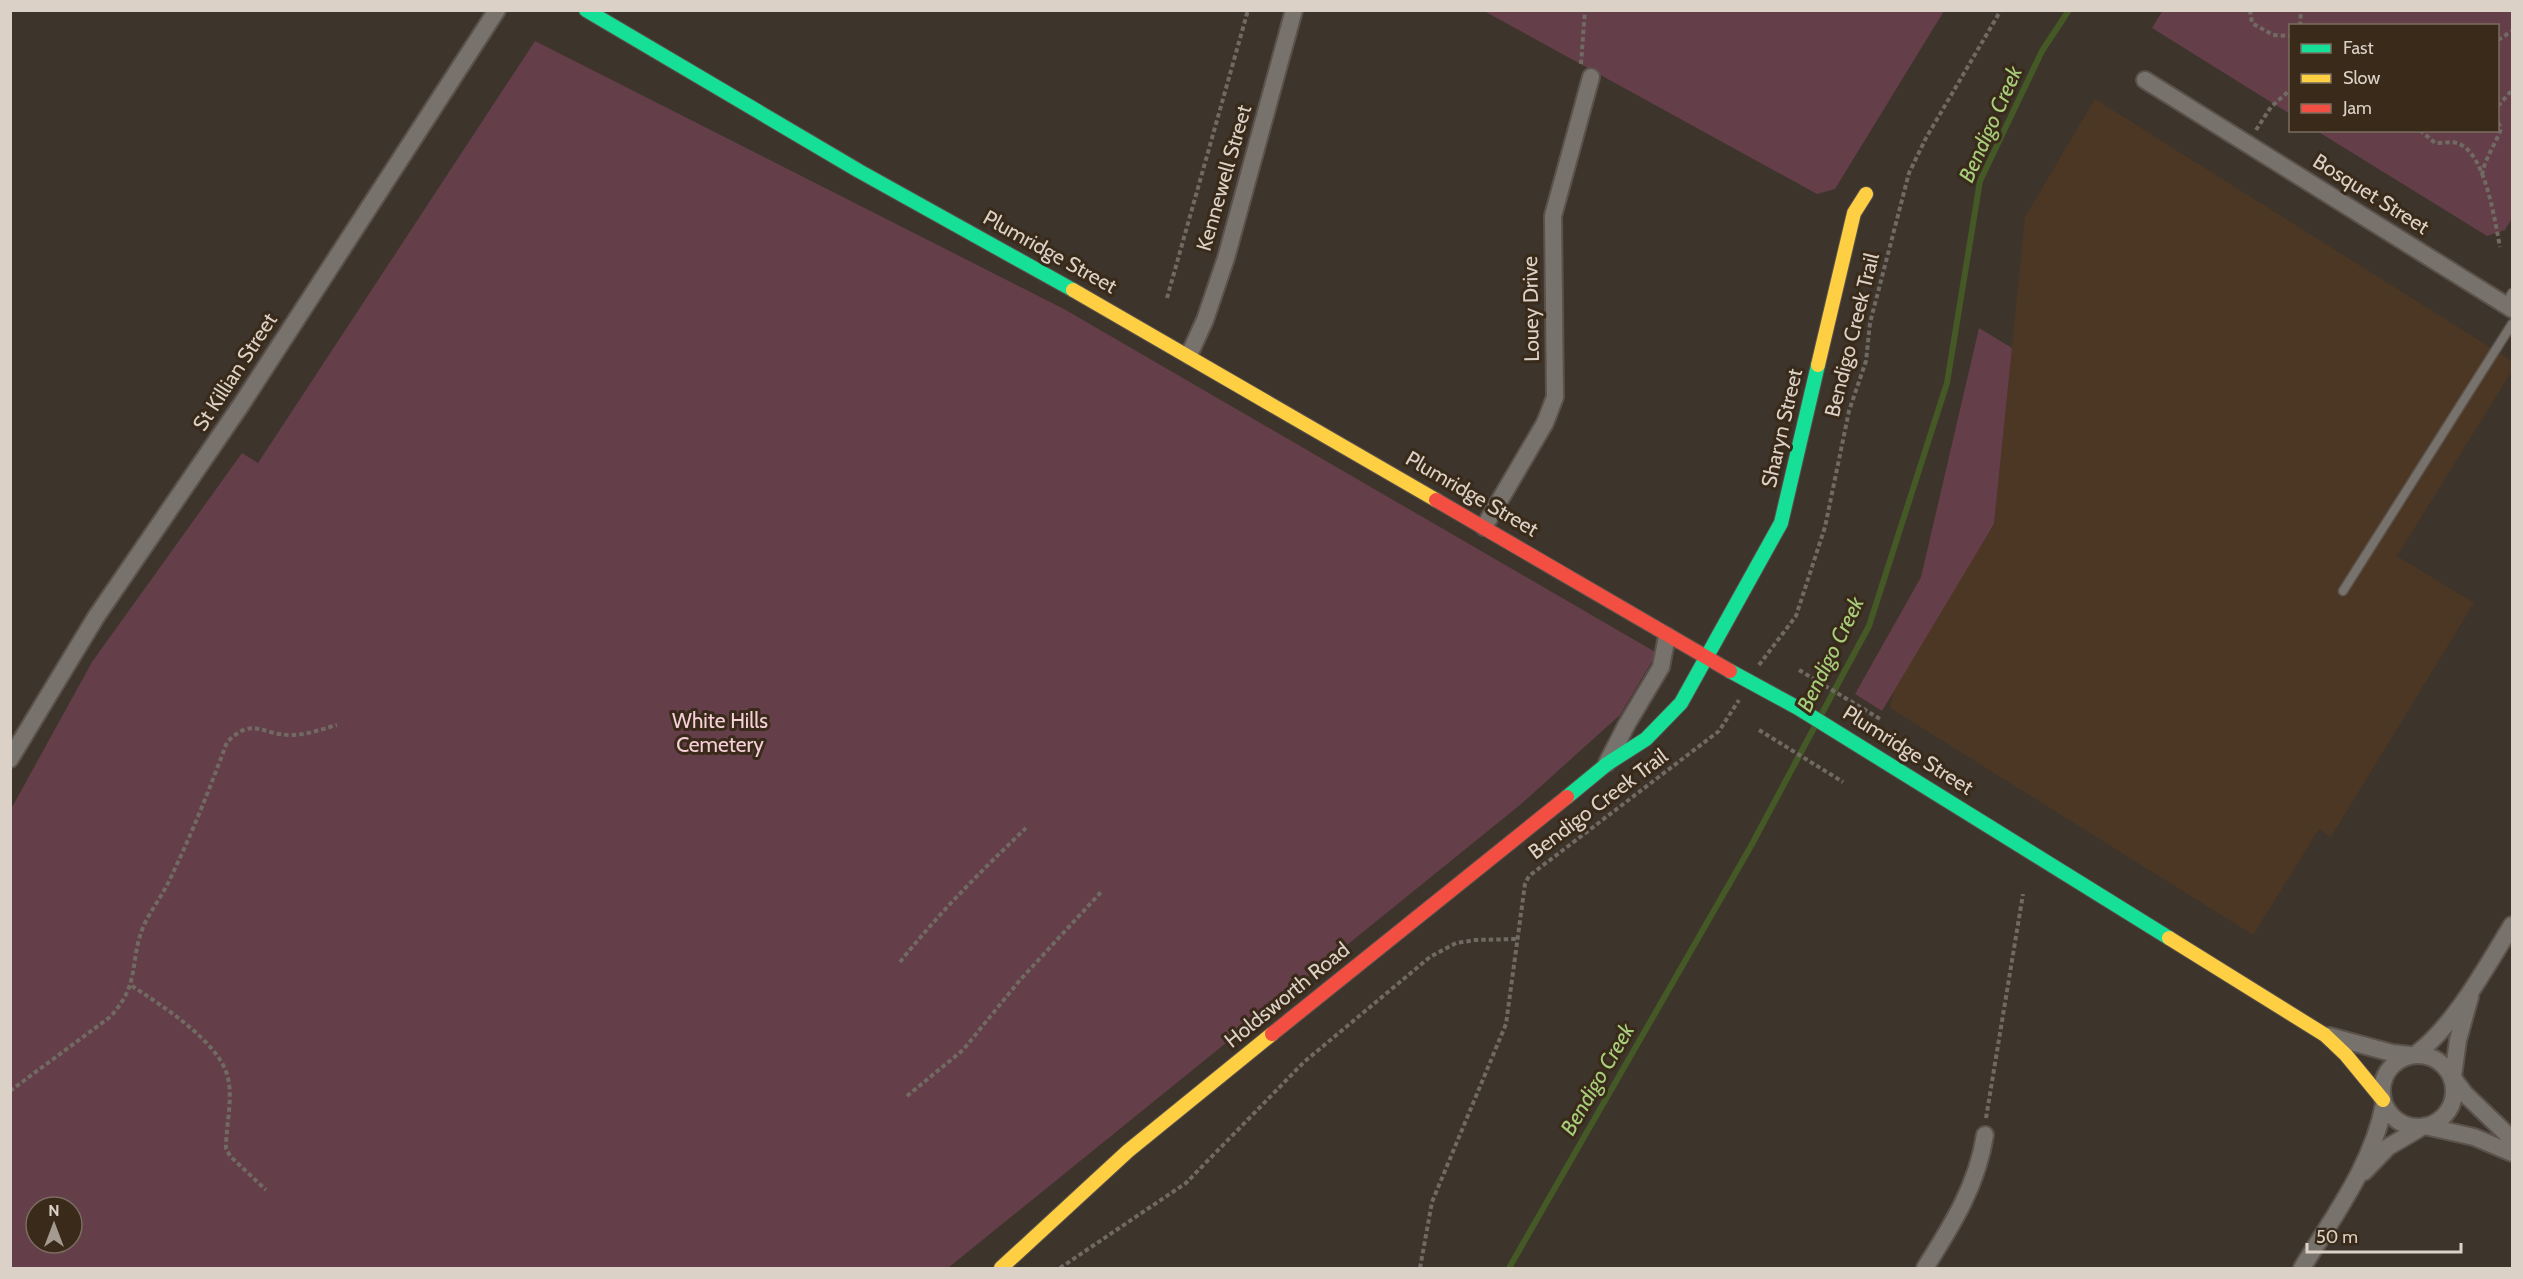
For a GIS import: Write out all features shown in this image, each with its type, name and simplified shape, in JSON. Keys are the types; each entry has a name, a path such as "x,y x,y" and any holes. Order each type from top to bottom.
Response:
{"street":[{"name":"St Killian Street","path":"10,759 96,617 241,405 497,10"},
{"name":"Plumridge Street","path":"586,10 859,171 1189,354 1667,636 1846,737 2325,1035 2346,1055 2383,1102"},
{"name":"Kennewell Street","path":"1189,354 1205,320 1223,268 1294,10"},
{"name":"Louey Drive","path":"1484,527 1545,423 1555,397 1553,216 1586,71"},
{"name":"Bosquet Street","path":"2145,80 2510,302"},
{"name":"Sharyn Street","path":"1707,659 1784,513 1854,213 1866,194"},
{"name":"Holdsworth Road","path":"1607,764 1627,724 1661,667 1667,636"},
{"name":"Holdsworth Road","path":"1001,1269 1128,1151 1185,1102 1339,982 1607,764 1646,740 1664,724 1681,703 1707,659"},
{"path":"2302,1269 2355,1181 2374,1138 2383,1102 2382,1082 2387,1071 2394,1063 2413,1055 2437,1036 2474,987 2512,925"},
{"path":"2355,1181 2388,1147 2444,1117 2451,1106 2454,1096 2453,1077 2458,1040 2474,987"},
{"name":"Plumridge Street","path":"2325,1035 2392,1053 2413,1055"},
{"path":"2413,1055 2438,1060 2465,1094 2512,1139"},
{"path":"2383,1102 2398,1121 2474,1137 2512,1153"},
{"path":"1925,1269 1969,1194 1981,1161 1985,1135"}],"lane":[{"path":"2343,591 2512,324"}],"path":[{"path":"1167,298 1248,10"},
{"path":"1585,10 1586,71"},
{"name":"Bendigo Creek Trail","path":"1756,668 1796,616 1822,537 1849,411 1866,361 1870,323 1909,173 1926,138 2001,10"},
{"path":"2250,10 2252,23 2273,34 2289,36"},
{"path":"2499,39 2512,31"},
{"path":"2499,105 2512,90"},
{"path":"2247,143 2265,115 2289,91"},
{"path":"2482,176 2485,159 2494,147 2501,129 2499,124"},
{"path":"2422,132 2435,143 2453,142 2464,146 2482,176 2500,247"},
{"path":"1799,670 1880,719"},
{"name":"Bendigo Creek Trail","path":"1420,1269 1432,1202 1506,1024 1516,939 1525,884 1529,876 1719,731 1743,693"},
{"path":"10,1090 110,1017 123,1003 132,986 137,947 144,926 169,882 227,741 238,731 251,726 291,735 337,725"},
{"path":"1759,730 1844,782"},
{"path":"900,962 926,928 972,879 1026,828"},
{"path":"907,1096 963,1050 1020,980 1102,891"},
{"path":"1985,1135 1988,1097 2023,894"},
{"path":"1060,1269 1185,1183 1304,1062 1430,957 1456,943 1516,939"},
{"path":"132,986 163,1006 218,1054 229,1079 226,1148 230,1155 266,1190"}],"shaded area":[{"path":"2095,99 2512,361 2512,371 2397,556 2474,603 2331,837 2319,829 2253,935 1890,708 1897,672 1994,525 2025,217"}],"green space":[{"path":"2163,10 2512,11 2512,218 2505,230 2487,236 2319,132 2499,132 2499,24 2289,24 2289,113 2152,28"},
{"path":"1484,11 1944,11 1835,189 1817,194"},
{"name":"White Hills Cemetery","path":"535,41 1064,309 1657,653 1620,715 1520,805 948,1268 11,1268 11,809 92,662 242,453 258,463"},
{"path":"1979,328 2012,348 1994,524 1882,711 1855,694 1921,577"}],"waterway":[{"name":"Bendigo Creek","path":"1820,717 1869,626 1947,383 1980,181 2042,51 2069,10"},
{"name":"Bendigo Creek","path":"1509,1268 1751,846 1815,726"}],"traffic: fast":[{"path":"586,10 859,171 1073,290"},
{"path":"1567,797 1607,764 1646,739 1681,703 1781,523 1818,365"},
{"path":"1730,671 1798,708 2169,938"}],"traffic: slow":[{"path":"1818,365 1854,213 1866,194"},
{"path":"1073,290 1436,500"},
{"path":"2169,938 2325,1035 2346,1055 2383,1100"},
{"path":"1001,1268 1128,1151 1272,1034"}],"traffic: jam":[{"path":"1436,500 1730,671"},
{"path":"1272,1034 1567,797"}]}
